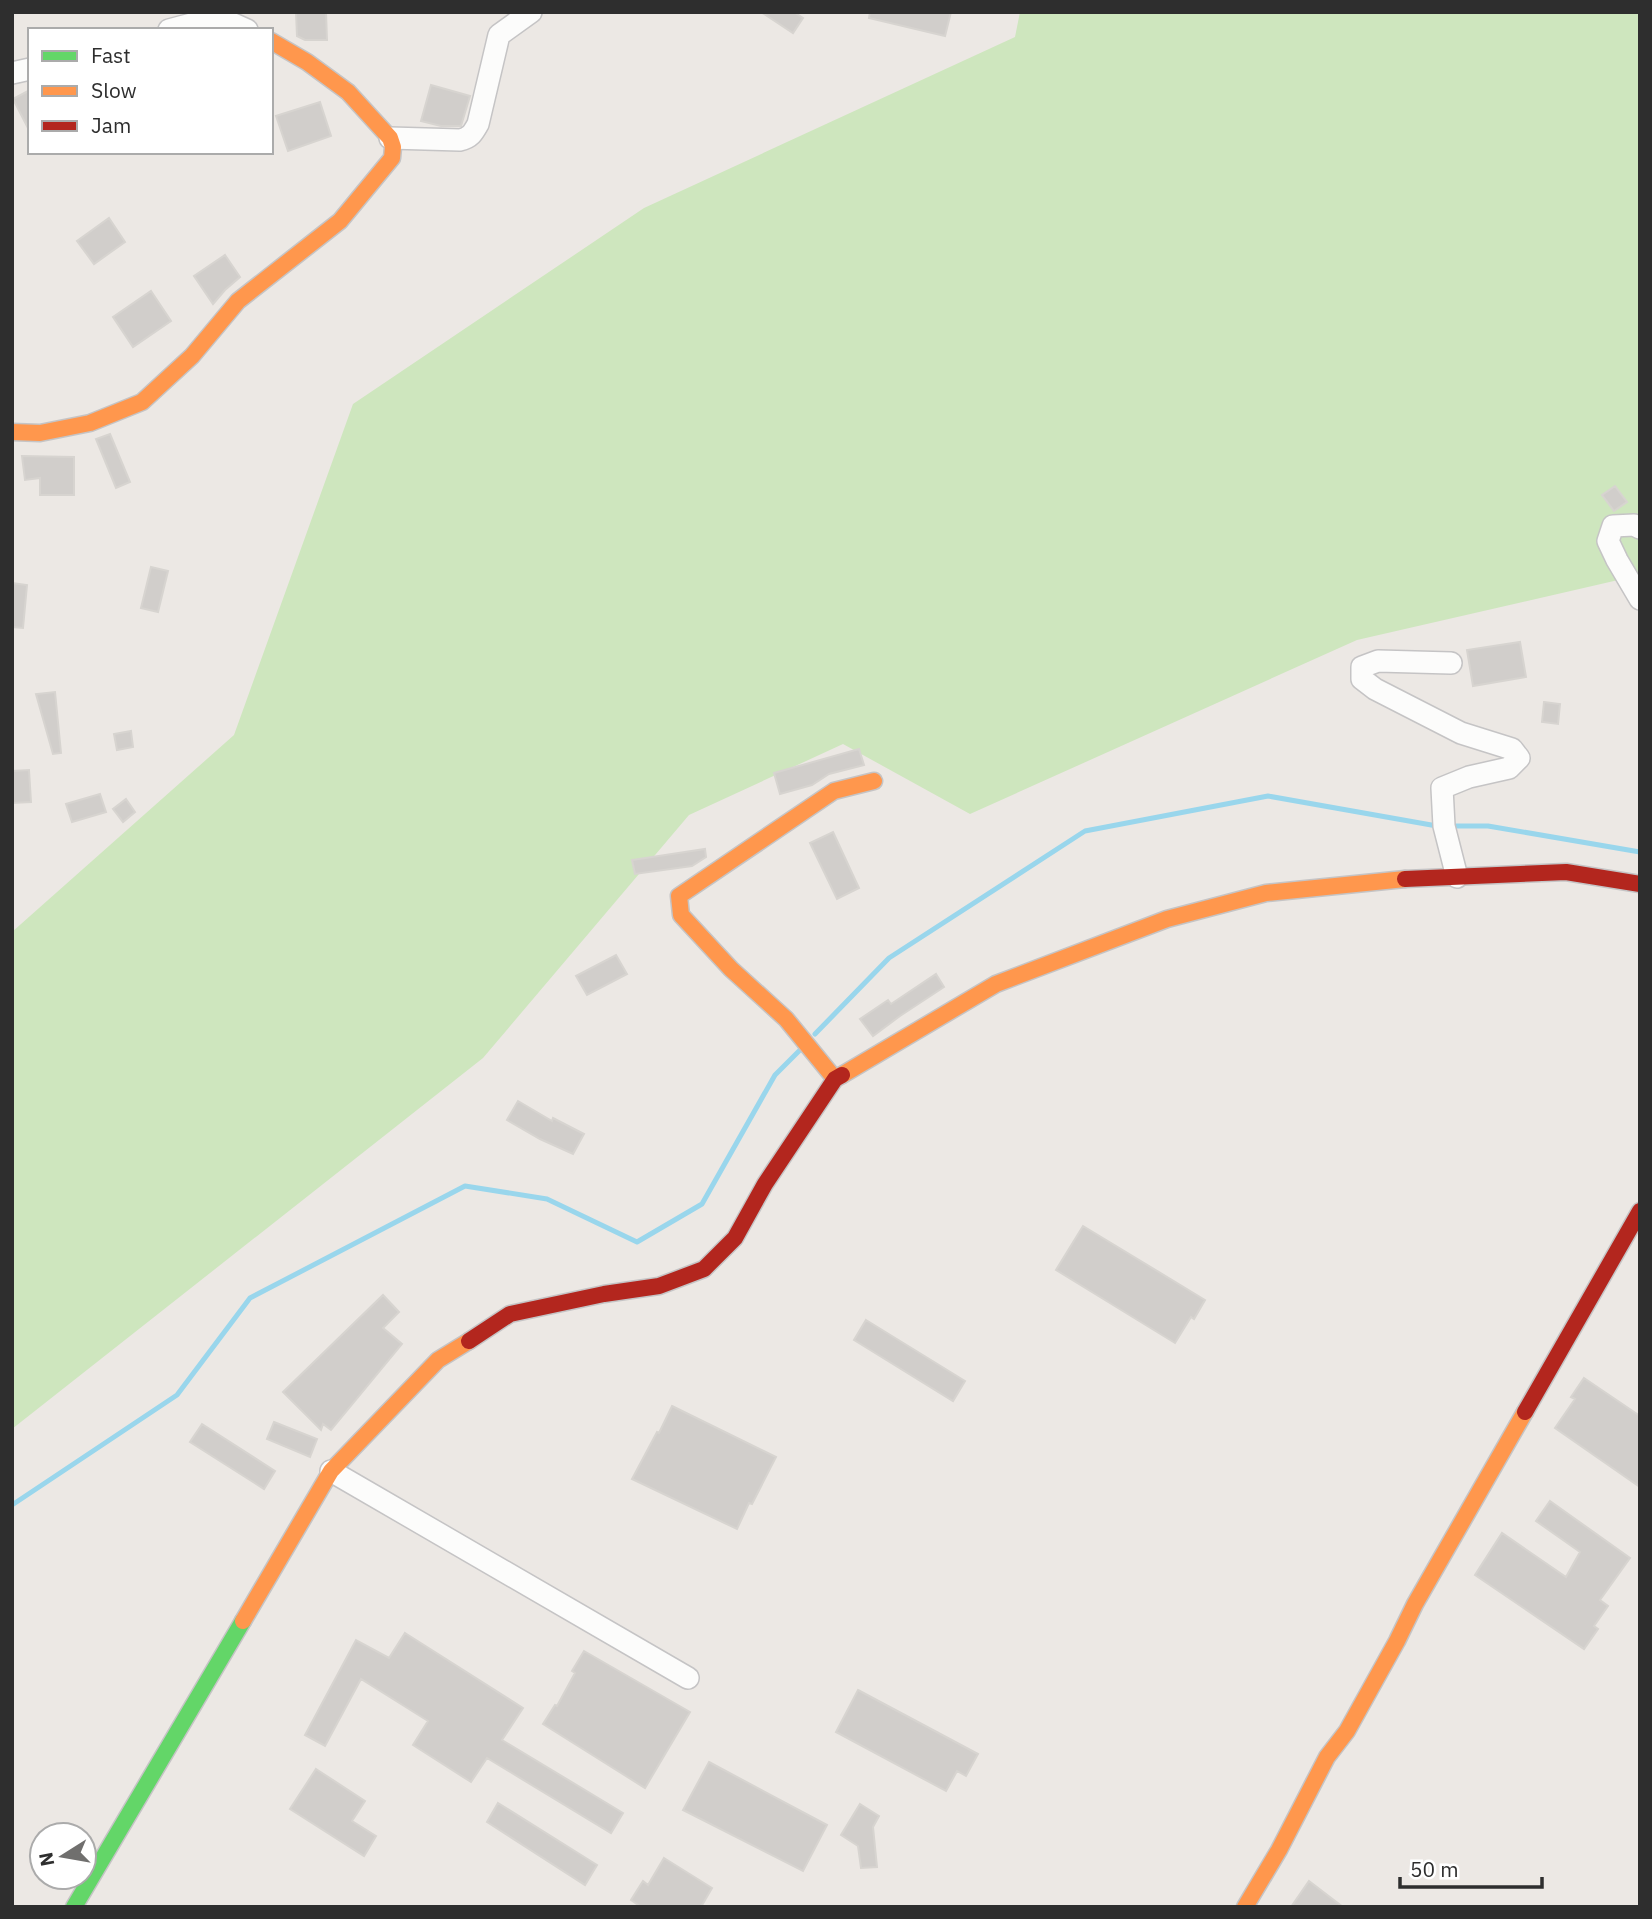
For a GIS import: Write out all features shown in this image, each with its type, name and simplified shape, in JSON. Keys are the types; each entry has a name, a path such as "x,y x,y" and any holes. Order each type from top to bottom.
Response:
{"street":[{"path":"390,138 467,139 478,124 499,35 531,12"},
{"path":"176,28 220,15 243,28"},
{"path":"12,432 40,433 90,423 142,402 192,356 237,301 340,221 392,158 390,138 348,92 307,62 273,42"},
{"path":"1640,528 1634,525 1613,526 1608,541 1640,598"},
{"path":"1451,663 1378,661 1362,667 1362,679 1375,689 1461,733 1512,749 1519,758 1508,768 1469,777 1442,788 1444,826 1457,877"},
{"path":"835,1079 786,1019 731,969 681,915 679,896 834,790 874,780"},
{"path":"75,1907 331,1471 438,1360 510,1314 604,1294 659,1286 704,1269 735,1238 765,1184 835,1079 996,984 1167,919 1266,893 1409,879 1566,872 1640,884"},
{"path":"1245,1907 1279,1850 1326,1758 1336,1749 1403,1632 1415,1604 1640,1211"},
{"path":"331,1471 688,1678"}],"green space":[{"path":"1020,12 1640,12 1640,575 1357,640 970,814 843,744 689,815 483,1058 12,1429 12,932 234,735 353,404 644,208 1015,37"}],"building":[{"path":"296,12 326,12 327,40 305,40 297,36"},
{"path":"761,12 794,12 803,18 793,33"},
{"path":"870,12 951,12 945,36 869,18"},
{"path":"431,85 470,96 461,126 441,126 421,121"},
{"path":"28,91 28,128 13,99"},
{"path":"320,102 331,136 288,151 276,116"},
{"path":"109,218 125,242 94,264 77,241"},
{"path":"225,255 240,277 213,304 194,276"},
{"path":"151,291 171,321 133,347 113,317"},
{"path":"110,434 130,482 116,488 96,439"},
{"path":"22,456 74,457 74,495 40,495 40,478 25,480"},
{"path":"1615,486 1627,502 1614,511 1602,495"},
{"path":"151,567 168,571 158,612 141,608"},
{"path":"12,583 27,585 23,628 12,627"},
{"path":"1520,642 1526,677 1473,686 1467,650"},
{"path":"55,692 61,753 53,754 36,694"},
{"path":"1544,702 1560,704 1558,724 1542,722"},
{"path":"131,731 133,747 117,750 114,734"},
{"path":"859,749 864,765 829,774 812,785 780,794 774,773"},
{"path":"29,770 31,802 12,803 12,771"},
{"path":"100,794 106,812 72,822 66,804"},
{"path":"126,799 135,812 123,822 113,809"},
{"path":"833,832 859,888 837,899 810,843"},
{"path":"705,849 706,857 692,866 635,874 632,860"},
{"path":"616,955 627,974 587,995 576,976"},
{"path":"936,974 944,987 873,1036 860,1019 888,1000 891,1004"},
{"path":"518,1101 552,1121 553,1118 584,1134 573,1154 507,1120"},
{"path":"1083,1226 1205,1300 1175,1343 1056,1270"},
{"path":"383,1295 399,1312 383,1328 402,1344 331,1430 323,1424 321,1430 283,1392"},
{"path":"866,1320 965,1381 953,1401 854,1340"},
{"path":"1584,1378 1640,1416 1640,1487 1555,1428 1575,1399 1571,1397"},
{"path":"672,1406 776,1457 737,1529 632,1479"},
{"path":"274,1422 317,1439 310,1457 267,1439"},
{"path":"202,1424 275,1471 264,1489 190,1442"},
{"path":"1550,1501 1630,1558 1600,1600 1608,1606 1594,1626 1598,1629 1584,1649 1475,1575 1502,1533 1566,1577 1580,1552 1536,1521"},
{"path":"405,1633 523,1708 502,1740 623,1813 611,1833 487,1758 471,1782 413,1745 428,1721 361,1679 325,1746 305,1735 356,1640 389,1658"},
{"path":"584,1651 690,1712 645,1788 543,1724 555,1705 557,1706"},
{"path":"858,1690 978,1754 966,1776 957,1771 946,1791 836,1732"},
{"path":"709,1762 827,1825 803,1871 683,1810"},
{"path":"316,1769 365,1801 352,1821 376,1836 364,1856 290,1809"},
{"path":"498,1803 597,1865 585,1885 487,1822"},
{"path":"860,1804 879,1816 873,1827 877,1867 861,1868 858,1846 841,1835"},
{"path":"664,1858 712,1888 701,1907 641,1907 631,1900 643,1881 648,1885"},
{"path":"1309,1881 1343,1907 1291,1907"}],"waterway":[{"path":"815,1034 889,958 1085,831 1268,796 1437,826"},
{"path":"1451,826 1488,826 1640,852"},
{"path":"12,1505 177,1395 250,1298 465,1186 547,1199 637,1242 702,1204 775,1075 800,1050"}],"traffic: fast":[{"path":"74,1907 243,1621"}],"traffic: slow":[{"path":"12,432 40,433 90,423 142,402 192,356 238,301 340,221 392,158 390,138 348,92 307,62 273,42"},
{"path":"835,1079 786,1019 731,969 681,915 679,896 834,791 874,781"},
{"path":"842,1075 996,984 1167,919 1266,893 1405,879"},
{"path":"243,1621 331,1471 438,1360 469,1341"},
{"path":"1245,1907 1279,1850 1327,1757 1347,1731 1415,1604 1525,1412"}],"traffic: jam":[{"path":"1405,879 1566,872 1640,884"},
{"path":"469,1341 510,1314 604,1294 659,1286 704,1269 735,1238 765,1184 835,1079 842,1075"},
{"path":"1525,1412 1640,1211"}]}
